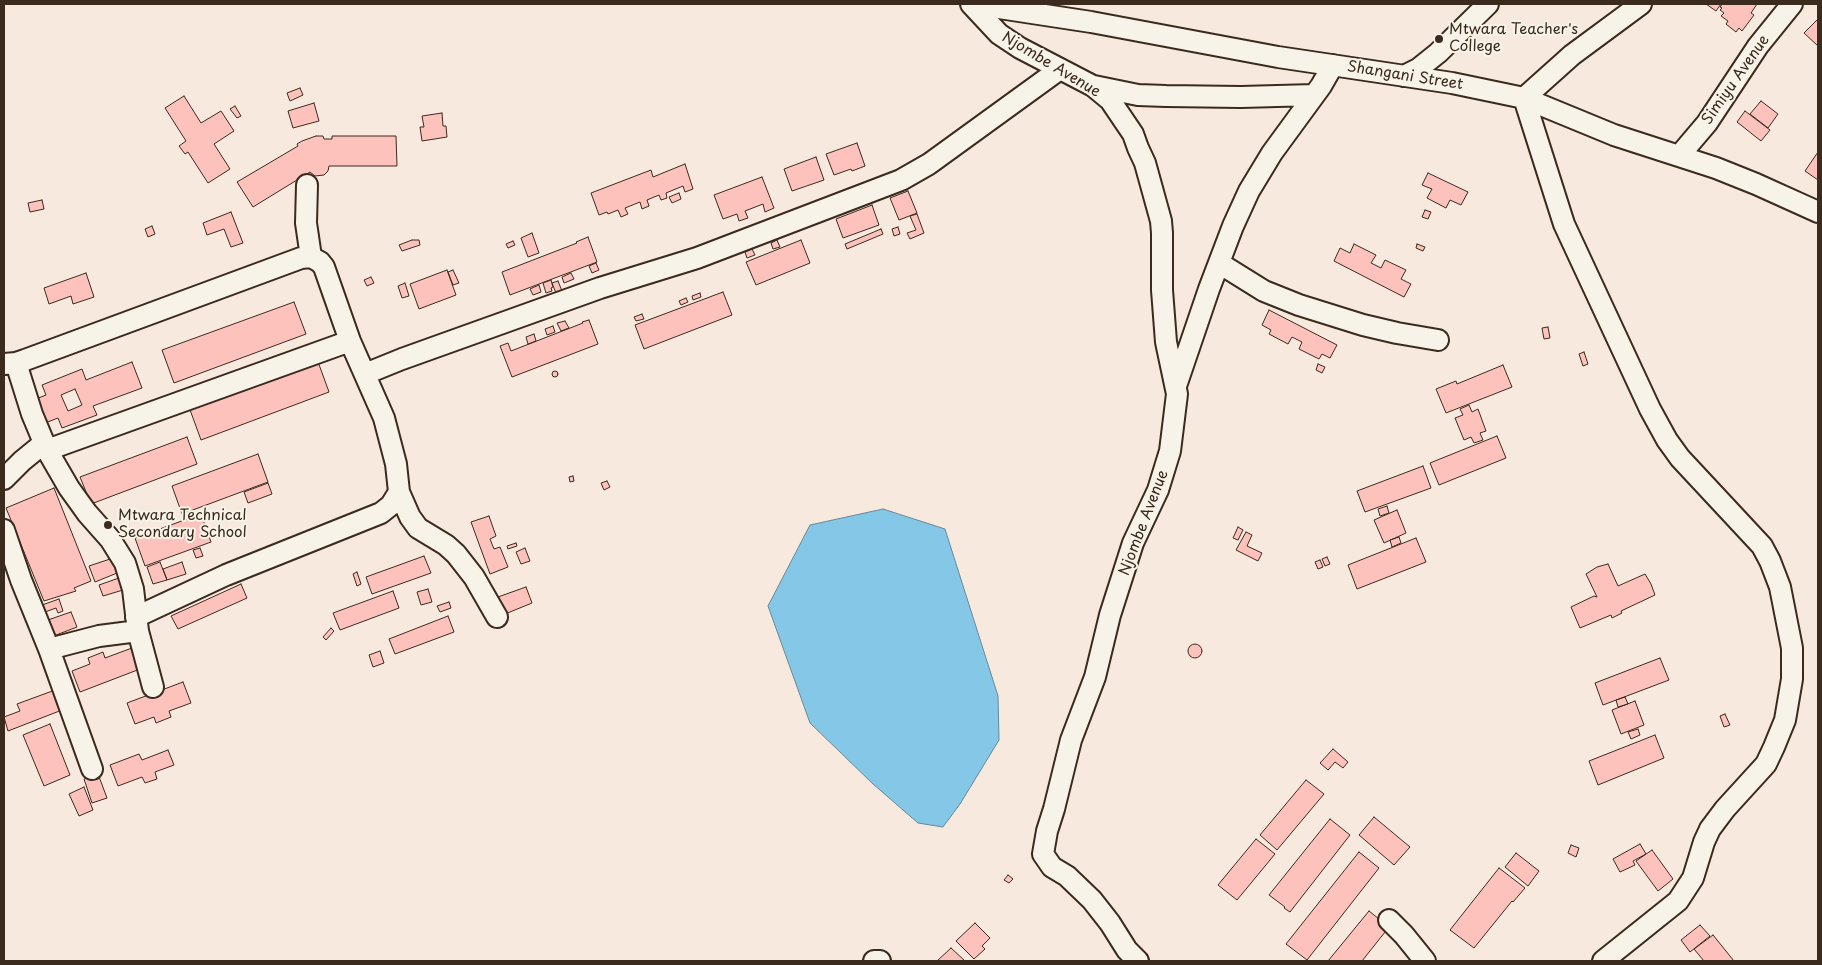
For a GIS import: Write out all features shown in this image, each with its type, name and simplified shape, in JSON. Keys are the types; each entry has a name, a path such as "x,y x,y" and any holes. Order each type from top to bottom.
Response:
{"street":[{"name":"Shangani Street","path":"976,4 1091,22 1240,50 1452,83 1524,98 1614,135 1756,184 1818,212"},
{"name":"Njombe Avenue","path":"976,4 999,34 1020,48 1093,86 1110,100 1133,134 1145,163 1159,211 1162,233 1162,290 1166,342 1176,386 1173,431 1163,476 1132,543 1110,616 1095,677 1071,740 1047,831 1043,854 1052,867 1067,876 1092,900 1110,923 1127,950 1138,961"},
{"path":"1404,76 1438,53 1488,4"},
{"path":"1603,961 1678,901 1693,878 1710,829 1725,809 1766,764 1785,720 1792,679 1792,648 1780,587 1770,561 1762,546 1680,458 1667,440 1650,409 1564,224 1542,149 1524,98 1572,54 1641,4"},
{"name":"Simiyu Avenue","path":"1679,156 1707,123 1758,46 1792,4"},
{"path":"1176,386 1219,263 1249,191 1272,153 1333,65"},
{"path":"365,374 600,288 697,258 901,180 944,154 1060,69"},
{"path":"1093,86 1138,94 1166,96 1241,97 1314,95"},
{"path":"307,185 306,223 312,257"},
{"path":"153,687 137,624 132,589 124,563 110,539 87,513 45,447 27,399 10,363 301,258 312,257 324,267 350,341 384,418 396,464 400,492 410,517 418,528 446,545 456,554 474,577 497,617"},
{"path":"1219,263 1264,291 1299,306 1363,325 1438,340"},
{"path":"4,479 22,461 45,447 350,341"},
{"path":"49,648 99,636 137,624 226,576 381,513 391,505 400,492"},
{"path":"4,530 92,769"},
{"path":"1388,920 1404,935 1425,961"},
{"path":"874,961 880,961"}],"water":[{"path":"883,509 945,529 998,696 999,740 960,804 943,827 918,823 873,784 810,723 768,606 810,525"}],"building":[{"path":"1706,4 1721,4 1716,11"},
{"path":"1722,4 1757,4 1751,13 1754,15 1742,31 1739,28 1736,32 1726,24 1728,21 1721,16 1724,13 1720,10"},
{"path":"1818,19 1818,46 1804,33"},
{"path":"300,88 303,95 290,101 287,93"},
{"path":"184,96 201,123 221,111 234,131 214,144 230,169 208,183 188,152 185,154 179,146 186,141 165,108"},
{"path":"1761,101 1778,114 1768,128 1750,114"},
{"path":"314,103 319,121 293,128 288,111"},
{"path":"235,106 241,116 237,118 230,109"},
{"path":"1745,111 1770,130 1761,141 1737,122"},
{"path":"442,113 443,126 446,126 447,137 422,141 420,127 424,127 422,116"},
{"path":"316,136 332,139 332,136 396,136 397,166 329,166 328,171 324,175 315,176 310,172 253,207 237,182 298,146 297,144 302,141"},
{"path":"857,143 865,166 834,175 826,154"},
{"path":"1818,152 1818,180 1805,171"},
{"path":"816,157 824,180 792,191 784,169"},
{"path":"685,164 693,189 685,192 683,186 666,193 667,198 661,200 659,195 647,200 649,206 642,209 640,202 625,208 628,214 621,217 618,210 599,215 591,193 651,170 653,177"},
{"path":"1428,173 1468,192 1461,205 1450,200 1446,208 1427,198 1432,189 1422,185"},
{"path":"762,177 774,208 765,212 763,204 745,211 748,218 739,221 737,214 723,219 714,195"},
{"path":"908,191 917,213 899,220 890,198"},
{"path":"679,193 681,199 672,203 669,197"},
{"path":"42,200 44,209 30,212 28,203"},
{"path":"872,205 879,225 843,238 836,219"},
{"path":"1425,210 1431,212 1428,219 1422,217"},
{"path":"231,212 243,243 231,247 224,229 207,235 203,223"},
{"path":"917,214 924,233 910,239 907,233 916,230 910,216"},
{"path":"152,226 155,234 148,237 145,229"},
{"path":"898,227 900,234 894,236 892,229"},
{"path":"881,229 883,234 847,249 845,244"},
{"path":"532,233 539,253 528,257 521,238"},
{"path":"588,237 597,262 510,295 502,272"},
{"path":"412,240 419,240 420,245 402,251 399,245"},
{"path":"777,240 780,247 773,249 771,243"},
{"path":"801,240 810,263 756,285 746,262"},
{"path":"513,241 515,245 508,248 506,244"},
{"path":"1354,244 1376,255 1371,263 1381,268 1385,260 1406,270 1401,279 1411,284 1404,297 1334,261 1340,248 1350,253"},
{"path":"1417,244 1425,247 1423,251 1416,248"},
{"path":"752,249 755,255 747,258 745,252"},
{"path":"596,263 599,270 592,273 589,266"},
{"path":"447,270 456,295 419,309 410,284"},
{"path":"453,270 459,283 453,285 448,272"},
{"path":"86,273 94,297 73,304 71,296 49,304 44,288"},
{"path":"571,273 574,279 564,283 562,277"},
{"path":"371,277 374,283 367,286 364,280"},
{"path":"551,280 552,291 546,293 543,283"},
{"path":"558,281 562,291 556,293 552,283"},
{"path":"405,283 409,296 402,298 398,286"},
{"path":"539,285 541,292 533,295 530,289"},
{"path":"723,292 732,315 644,349 635,325"},
{"path":"700,293 701,297 693,300 692,296"},
{"path":"686,298 688,302 681,305 679,301"},
{"path":"294,302 306,334 174,383 162,350"},
{"path":"1269,310 1337,345 1330,358 1322,354 1319,359 1299,349 1302,342 1292,337 1288,344 1269,334 1271,330 1262,325"},
{"path":"642,314 644,319 636,321 634,317"},
{"path":"589,320 598,344 512,377 500,346 508,343 511,351"},
{"path":"565,321 569,328 561,331 557,323"},
{"path":"553,326 555,332 547,335 545,329"},
{"path":"1548,327 1550,338 1544,339 1542,328"},
{"path":"534,334 536,341 528,344 526,337"},
{"path":"1584,352 1588,364 1583,366 1579,354"},
{"path":"317,359 329,392 201,440 189,407"},
{"path":"132,362 142,388 93,406 97,415 62,428 58,418 45,423 36,399 46,395 42,385 82,369 86,380","holes":["75,389 82,405 68,411 61,395"]},
{"path":"1318,364 1325,367 1322,373 1316,370"},
{"path":"1503,365 1512,387 1446,413 1436,389 1456,381 1457,384"},
{"path":"555,371 558,374 555,377 552,374"},
{"path":"1469,405 1472,412 1478,409 1486,431 1480,433 1483,440 1474,443 1471,437 1464,440 1455,418 1463,415 1460,409"},
{"path":"1497,436 1506,458 1439,485 1430,463"},
{"path":"187,437 197,464 91,504 80,477"},
{"path":"258,454 268,482 182,514 172,486"},
{"path":"1423,466 1431,488 1365,512 1357,491"},
{"path":"573,476 574,481 570,482 569,477"},
{"path":"607,481 610,487 604,490 601,483"},
{"path":"268,483 272,494 248,503 244,492"},
{"path":"54,488 91,581 74,588 76,591 44,601 6,508"},
{"path":"1387,506 1389,513 1380,516 1378,509"},
{"path":"1397,510 1406,533 1384,543 1374,520"},
{"path":"201,514 211,542 145,566 135,538"},
{"path":"489,516 496,536 490,539 494,549 500,547 508,567 490,574 471,522"},
{"path":"1238,527 1243,530 1238,540 1233,538"},
{"path":"1246,532 1252,535 1247,546 1262,553 1258,561 1236,550"},
{"path":"1399,537 1401,543 1392,547 1390,540"},
{"path":"1416,538 1426,562 1357,589 1348,565"},
{"path":"516,543 517,546 508,549 507,546"},
{"path":"200,548 203,556 196,558 193,550"},
{"path":"525,548 530,561 521,564 516,552"},
{"path":"424,556 431,573 372,594 366,577"},
{"path":"116,557 122,571 95,582 89,566"},
{"path":"1327,557 1330,564 1325,566 1322,559"},
{"path":"1320,560 1323,567 1318,569 1315,562"},
{"path":"160,562 167,580 153,584 147,567"},
{"path":"182,562 186,574 167,580 163,569"},
{"path":"1608,564 1618,586 1645,574 1655,595 1621,611 1622,613 1612,618 1611,615 1580,628 1571,607 1594,596 1597,597 1586,574 1597,567"},
{"path":"357,572 361,584 357,586 353,574"},
{"path":"119,578 123,590 103,596 99,585"},
{"path":"241,584 247,598 178,629 171,616"},
{"path":"526,587 532,603 505,614 498,597"},
{"path":"428,589 432,602 421,605 417,592"},
{"path":"393,591 399,608 340,630 333,613"},
{"path":"59,599 63,611 58,613 56,608 45,612 42,605"},
{"path":"449,602 451,608 440,612 437,606"},
{"path":"71,612 77,627 51,637 45,621"},
{"path":"448,616 454,632 395,654 389,639"},
{"path":"331,628 334,631 326,640 323,637"},
{"path":"1195,644 1200,646 1202,651 1200,656 1195,658 1190,656 1188,651 1190,646"},
{"path":"132,648 140,669 80,692 72,671 90,664 88,658 103,652 105,658"},
{"path":"380,651 384,663 373,667 369,655"},
{"path":"1660,658 1669,680 1603,705 1595,683"},
{"path":"183,682 191,703 169,711 171,717 156,723 154,717 135,724 127,703"},
{"path":"55,690 62,710 8,731 4,717 20,711 17,704"},
{"path":"1625,697 1628,704 1618,707 1616,700"},
{"path":"1635,701 1644,725 1621,734 1612,710"},
{"path":"1725,714 1730,725 1724,727 1720,716"},
{"path":"50,724 70,775 44,786 23,735"},
{"path":"1638,729 1640,735 1631,739 1628,732"},
{"path":"1655,735 1664,758 1598,785 1589,761"},
{"path":"1333,749 1348,762 1343,768 1335,762 1328,770 1320,763"},
{"path":"168,750 174,765 155,772 157,779 145,783 142,777 118,786 110,765 139,754 142,760"},
{"path":"98,774 107,798 92,803 84,779"},
{"path":"1306,780 1324,794 1277,850 1260,835"},
{"path":"84,787 93,810 79,816 69,794"},
{"path":"1374,817 1410,847 1394,865 1359,835"},
{"path":"1330,819 1350,835 1290,912 1269,895"},
{"path":"1256,839 1275,854 1237,900 1218,885"},
{"path":"1640,844 1646,854 1633,861 1635,865 1620,872 1613,859"},
{"path":"1571,845 1579,848 1576,857 1568,853"},
{"path":"1652,850 1673,879 1658,891 1636,861"},
{"path":"1359,852 1379,868 1307,960 1286,944"},
{"path":"1516,853 1539,871 1528,886 1505,867"},
{"path":"1499,868 1525,888 1474,948 1450,930"},
{"path":"1008,875 1013,879 1009,883 1004,880"},
{"path":"1369,911 1389,927 1362,961 1328,961"},
{"path":"975,923 990,938 982,946 985,949 974,959 956,941"},
{"path":"1700,925 1710,936 1690,952 1681,940"},
{"path":"1713,935 1734,961 1704,961 1694,949"},
{"path":"951,948 965,961 937,961"}],"place":[{"name":"Mtwara Teacher's College","path":"1439,39"},
{"name":"Mtwara Technical Secondary School","path":"108,525"}]}
